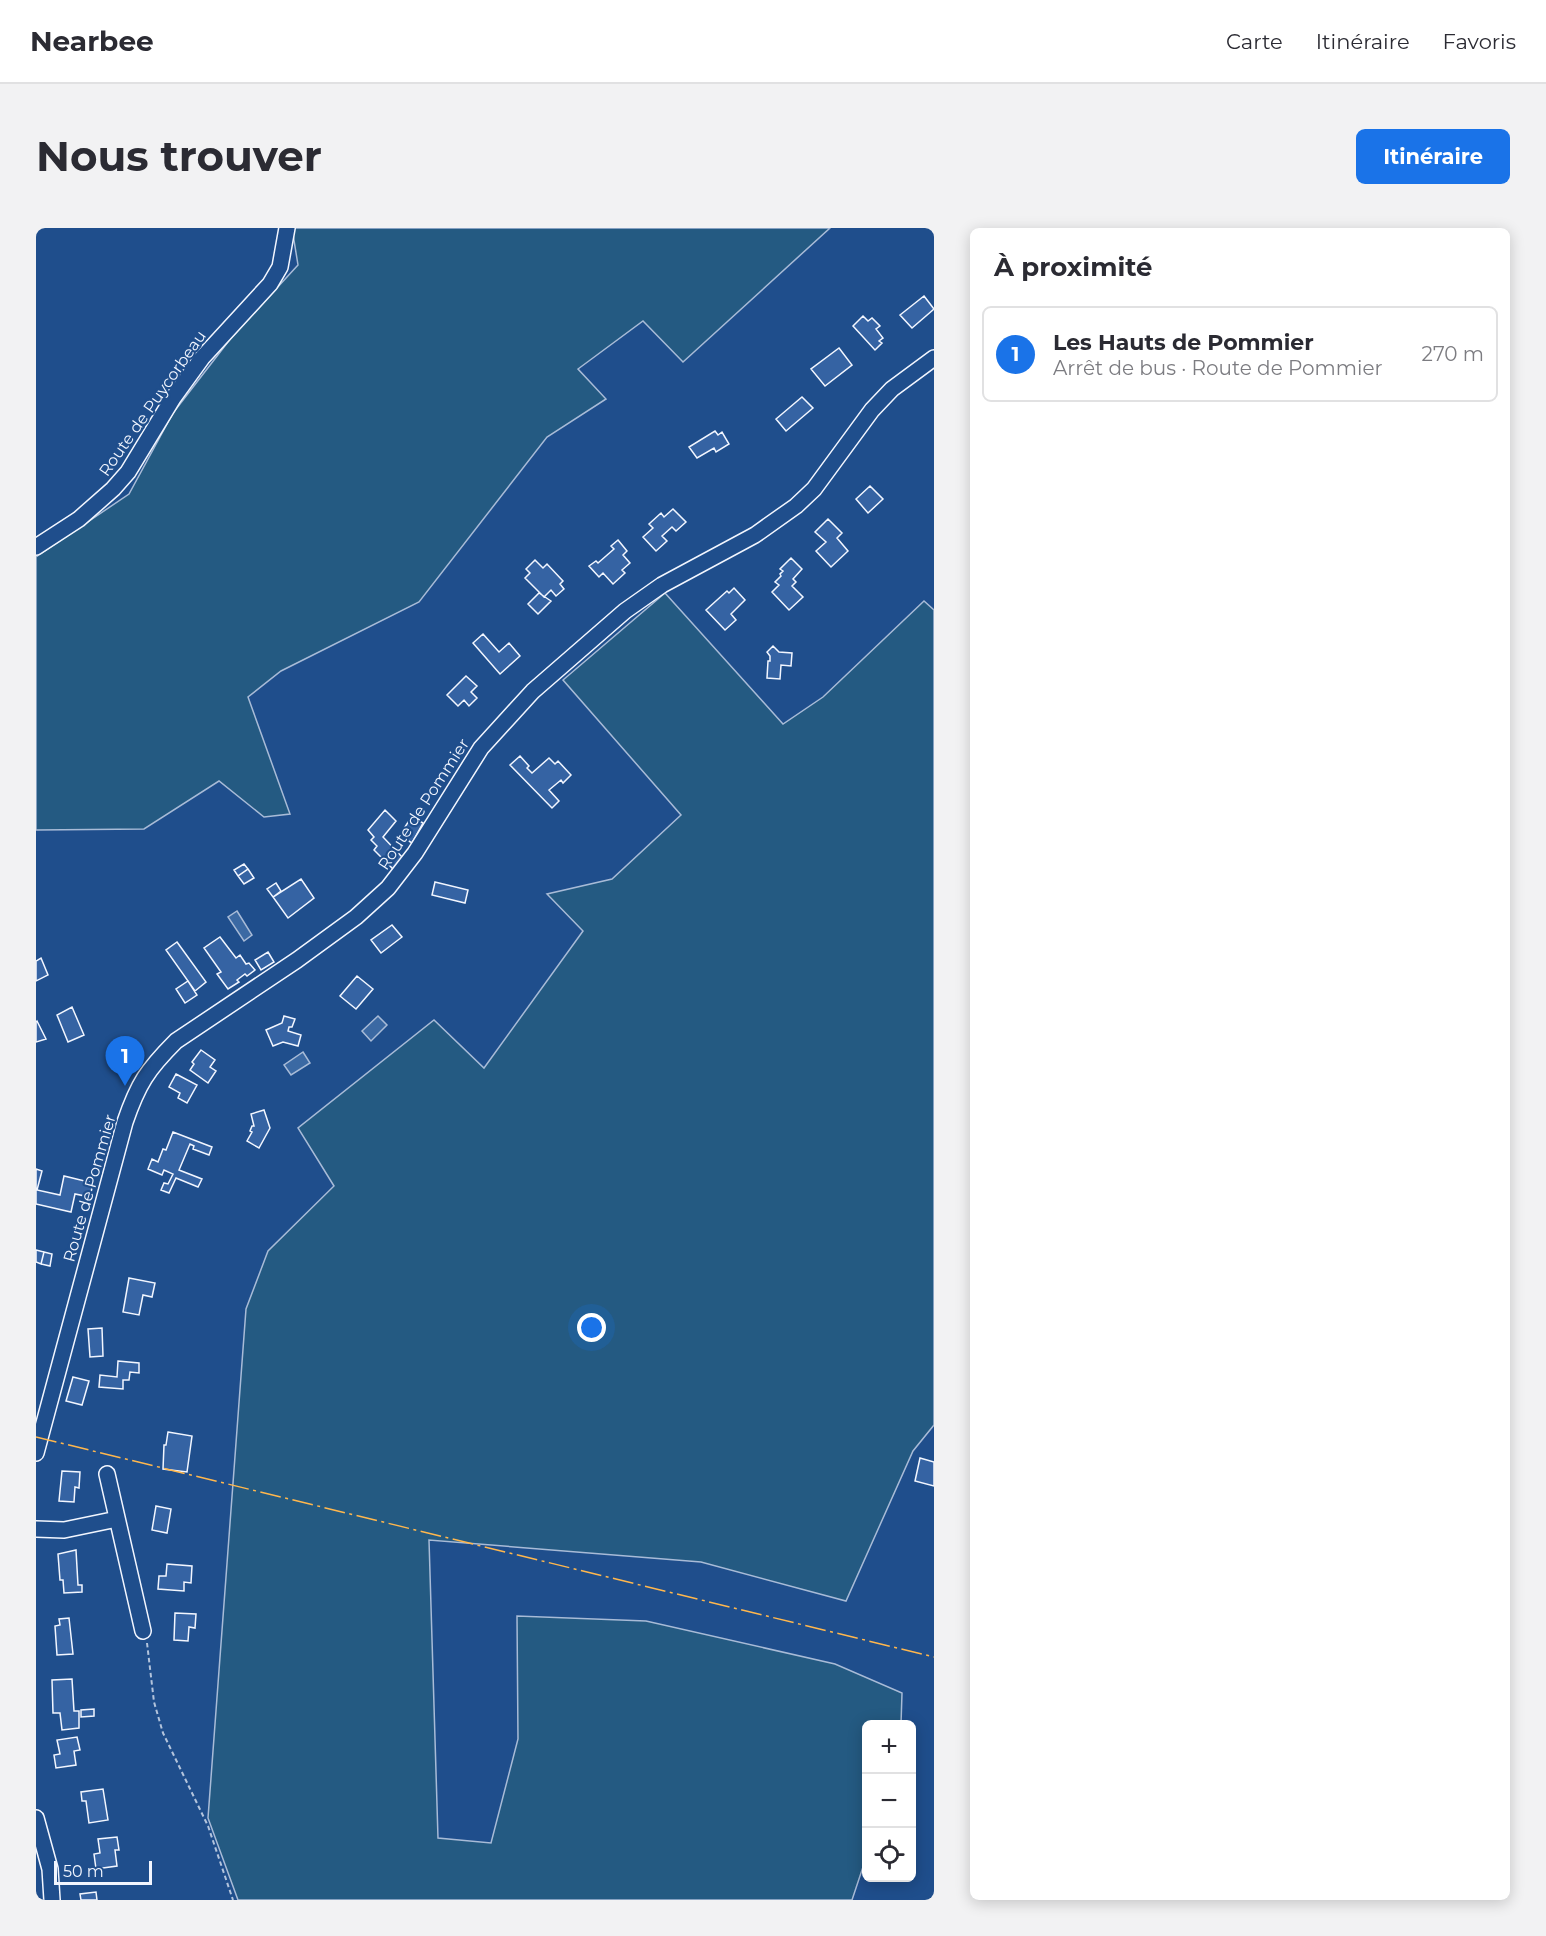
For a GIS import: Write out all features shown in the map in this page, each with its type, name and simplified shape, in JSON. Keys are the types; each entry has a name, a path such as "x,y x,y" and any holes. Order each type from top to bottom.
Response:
{"street":[{"name":"Route de Puycorbeau","path":"36,547 87,513 128,472 173,398 202,358 270,284 280,267 287,228"},
{"name":"Route de Pommier","path":"36,1454 135,1092 159,1058 176,1041 297,960 356,916 388,888 415,853 481,748 533,691 625,611 663,585 755,535 796,506 814,489 872,410 891,389 934,358"},
{"path":"107,1474 142,1631"},
{"path":"36,1529 64,1530 117,1519"},
{"path":"36,1818 48,1858 52,1900"}],"path":[{"path":"142,1631 147,1641 154,1702 163,1733 208,1826 233,1900"}],"shaded area":[{"path":"292,228 830,228 683,362 643,321 578,369 606,399 547,437 419,602 281,671 248,697 290,814 264,817 219,781 144,829 36,830 36,557 129,494 173,413 231,338 298,265"},
{"path":"665,593 783,724 823,697 924,601 934,610 934,1425 913,1451 846,1601 701,1562 429,1540 438,1838 491,1843 518,1739 517,1616 646,1621 835,1664 902,1693 901,1720 862,1720 862,1870 852,1900 238,1900 208,1818 246,1309 268,1251 334,1186 298,1128 434,1020 484,1068 583,931 547,894 612,879 681,815 563,680"},
{"path":"237,911 252,935 244,941 228,917"},
{"path":"378,1016 387,1025 371,1041 362,1031"},
{"path":"303,1052 310,1063 291,1075 284,1065"}],"building":[{"path":"924,296 934,309 912,328 900,315"},
{"path":"863,316 868,321 872,318 880,326 876,329 883,338 879,341 882,343 875,350 853,326"},
{"path":"839,348 852,365 825,386 811,369"},
{"path":"802,397 813,408 786,431 776,419"},
{"path":"715,431 718,435 722,432 729,444 716,452 714,448 697,458 689,447"},
{"path":"870,486 883,499 868,513 856,499"},
{"path":"673,509 686,522 676,531 672,527 662,536 667,541 656,551 643,537 653,528 649,524 661,513 664,517"},
{"path":"828,519 842,533 837,538 848,551 831,567 816,551 826,542 815,532"},
{"path":"618,540 627,551 623,555 630,563 622,570 625,573 613,584 603,573 599,577 589,566 596,561 598,563 614,549 611,546"},
{"path":"791,558 802,569 793,579 796,582 792,586 803,597 789,610 772,592 779,585 775,582 783,571 780,569"},
{"path":"535,560 543,568 547,564 563,581 560,584 564,589 556,596 551,590 544,597 525,578 530,573 526,569"},
{"path":"734,588 745,600 731,614 736,620 725,630 706,610 727,591 729,593"},
{"path":"539,593 551,601 538,614 528,604"},
{"path":"483,634 499,652 509,643 520,656 500,674 473,643"},
{"path":"773,646 779,652 792,653 791,666 781,665 780,679 767,678 770,656 767,652"},
{"path":"466,676 477,686 471,692 477,698 469,706 464,700 458,706 447,695"},
{"path":"520,756 532,773 549,758 555,764 558,761 571,775 563,783 561,780 549,790 559,801 552,808 510,765"},
{"path":"385,810 396,821 383,837 403,858 394,870 374,850 377,846 371,840 374,837 368,830"},
{"path":"412,816 423,823 412,843 407,840 410,835 403,830"},
{"path":"244,864 248,869 238,876 234,870"},
{"path":"248,869 254,878 244,884 238,876"},
{"path":"301,879 314,898 288,918 273,897"},
{"path":"435,882 468,890 465,903 432,895"},
{"path":"276,883 281,891 273,897 267,889"},
{"path":"392,925 402,937 381,953 371,940"},
{"path":"220,937 236,958 240,955 246,964 249,963 255,970 247,976 245,974 237,980 239,982 228,989 217,974 221,972 204,948"},
{"path":"177,942 206,982 195,991 166,950"},
{"path":"268,952 274,962 261,970 255,960"},
{"path":"41,958 48,975 36,981 36,961"},
{"path":"357,976 373,989 356,1009 340,996"},
{"path":"188,981 197,995 185,1003 176,989"},
{"path":"72,1007 84,1035 68,1042 57,1015"},
{"path":"284,1016 295,1019 288,1031 301,1035 298,1046 283,1042 273,1046 266,1030 282,1023"},
{"path":"36,1022 46,1039 36,1042"},
{"path":"201,1050 215,1060 210,1067 216,1071 208,1083 190,1070 194,1064 192,1062"},
{"path":"176,1074 197,1085 187,1103 178,1098 180,1093 169,1087"},
{"path":"264,1110 270,1128 259,1148 247,1141 252,1132 250,1131 252,1126 254,1126 251,1114"},
{"path":"173,1132 212,1147 209,1155 193,1149 194,1146 190,1144 179,1170 202,1179 198,1187 176,1178 169,1193 161,1190 164,1183 168,1184 173,1174 164,1170 162,1175 148,1169 152,1159 158,1162"},
{"path":"36,1169 42,1171 37,1190 60,1195 64,1176 93,1183 90,1197 75,1194 71,1212 36,1204"},
{"path":"36,1250 44,1252 41,1264 36,1262"},
{"path":"44,1252 52,1254 50,1266 41,1264"},
{"path":"129,1278 155,1283 152,1297 143,1295 139,1315 123,1312"},
{"path":"102,1328 103,1356 90,1357 88,1329"},
{"path":"118,1361 139,1363 139,1373 130,1372 129,1380 123,1380 123,1389 99,1387 100,1375 117,1377"},
{"path":"73,1377 89,1381 82,1405 66,1401"},
{"path":"168,1432 192,1436 187,1472 163,1469 164,1445 166,1445"},
{"path":"920,1458 934,1462 934,1486 915,1481"},
{"path":"62,1471 80,1472 79,1488 75,1487 74,1502 59,1501"},
{"path":"156,1506 171,1509 167,1533 152,1530"},
{"path":"76,1550 78,1585 82,1585 82,1592 64,1593 63,1580 60,1580 58,1554"},
{"path":"167,1564 192,1566 191,1583 184,1582 184,1591 158,1589 159,1576 166,1576"},
{"path":"175,1613 196,1614 195,1628 189,1627 188,1641 174,1640"},
{"path":"69,1618 73,1654 57,1655 55,1626 60,1625 59,1619"},
{"path":"72,1679 74,1711 79,1711 79,1728 62,1730 60,1713 53,1713 52,1680"},
{"path":"94,1709 94,1716 81,1717 81,1710"},
{"path":"77,1737 80,1750 74,1751 76,1765 56,1768 54,1755 60,1754 57,1740"},
{"path":"103,1789 108,1820 89,1823 86,1801 82,1801 81,1792"},
{"path":"117,1837 119,1850 115,1850 117,1866 96,1869 94,1854 100,1853 98,1839"},
{"path":"96,1892 97,1900 81,1900 80,1894"}],"power":[{"path":"36,1437 934,1657"}],"place":[{"name":"Les Hauts de Pommier","path":"125,1086"}]}
